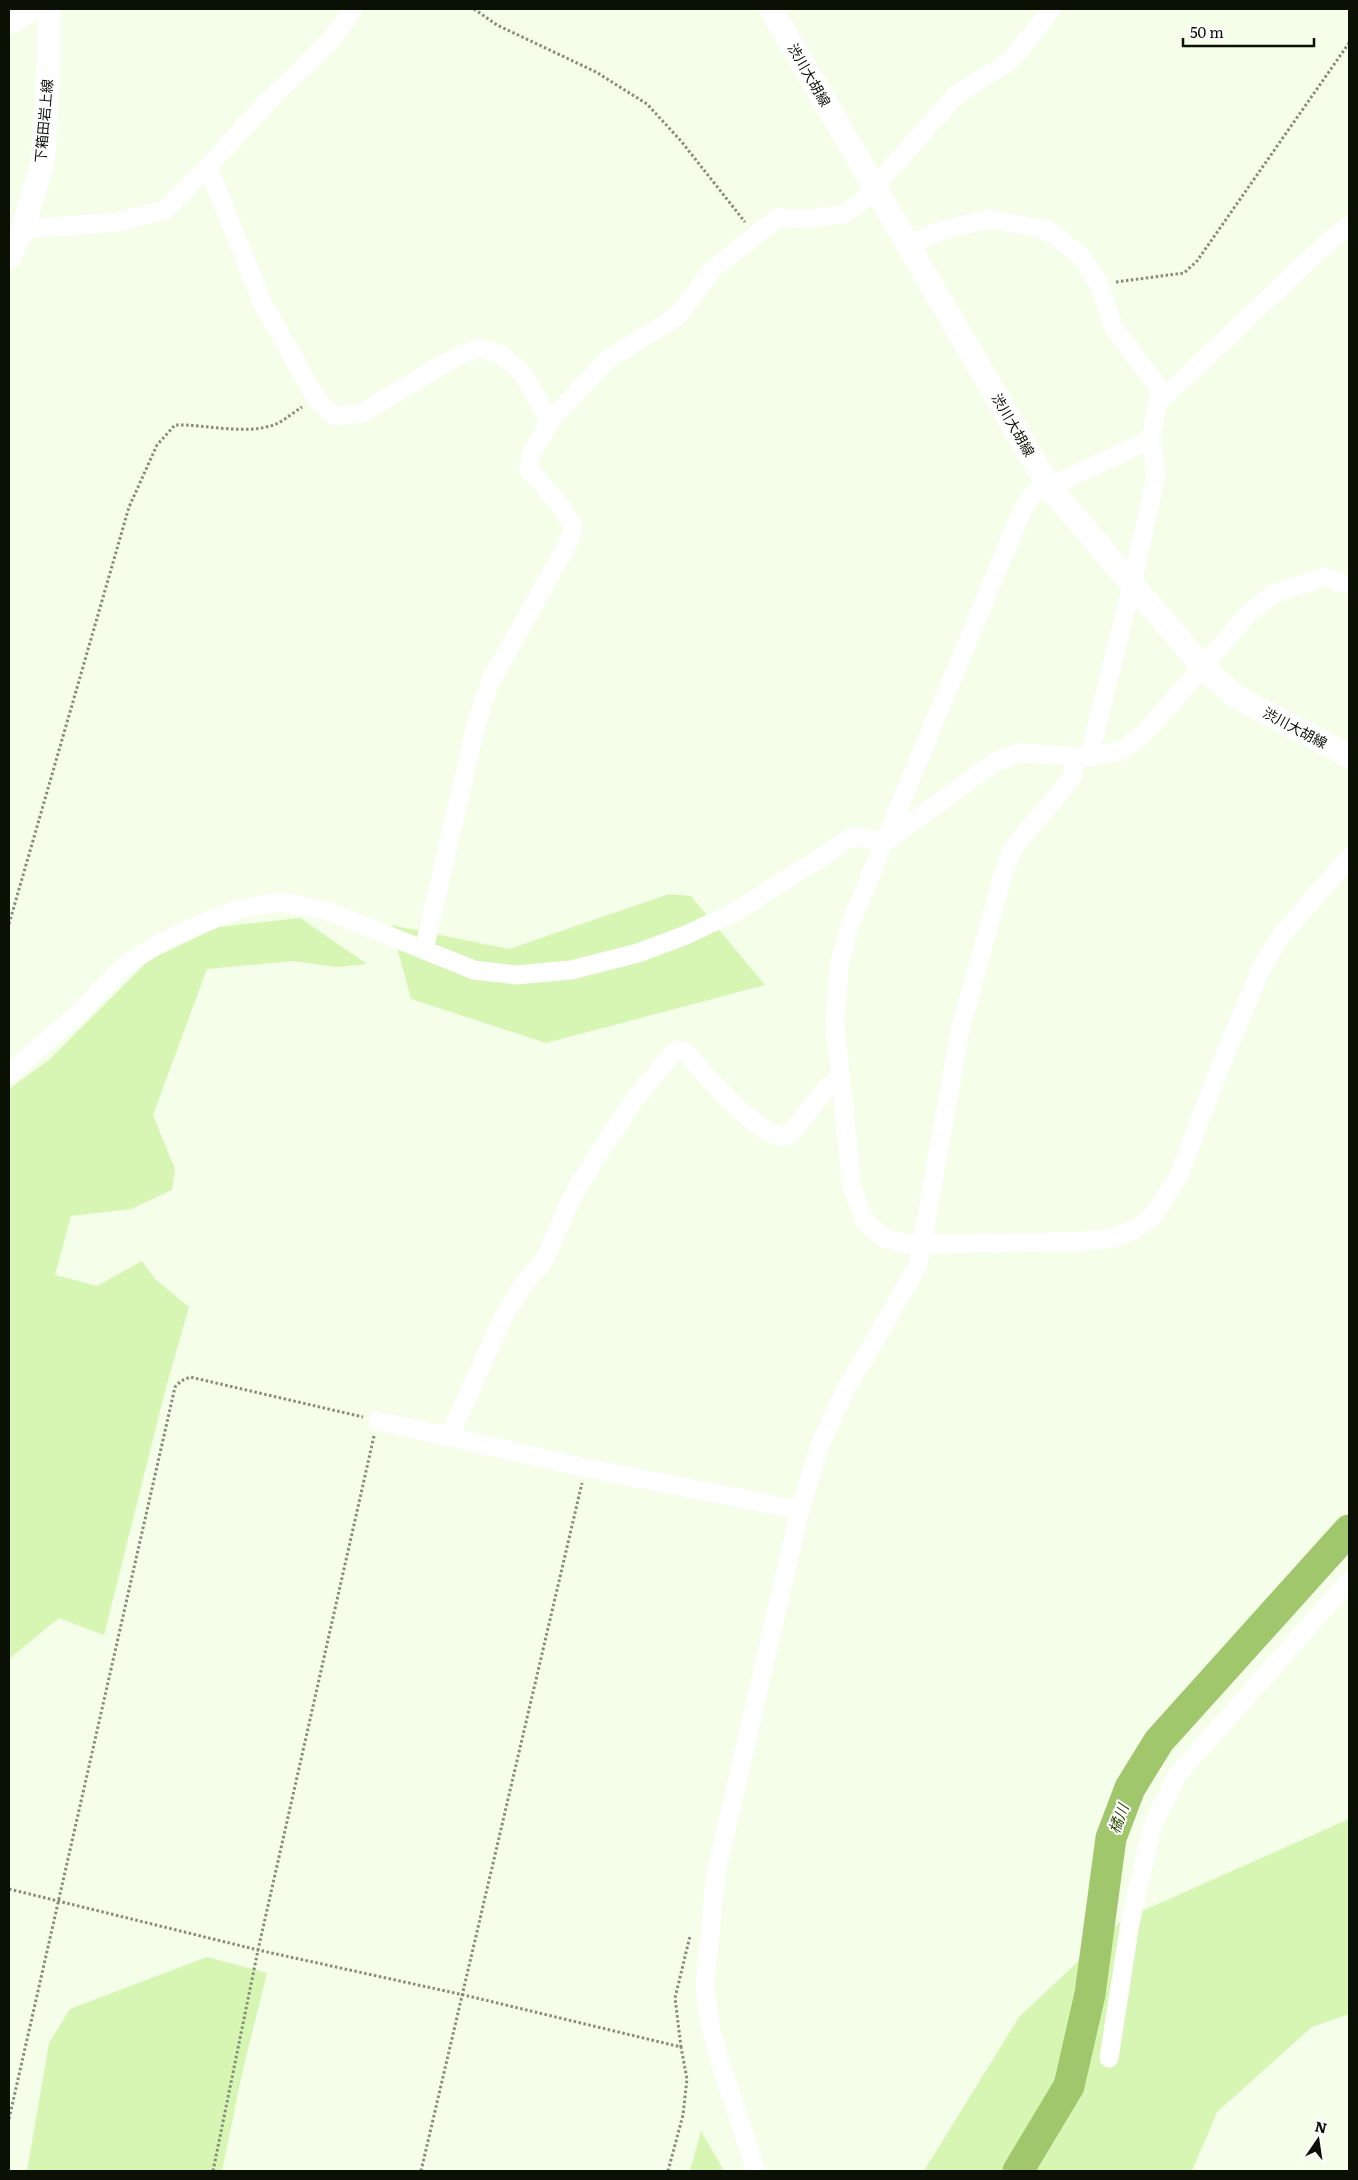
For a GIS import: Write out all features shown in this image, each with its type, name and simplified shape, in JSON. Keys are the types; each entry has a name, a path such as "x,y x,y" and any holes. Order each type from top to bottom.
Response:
{"main road":[{"name":"下箱田岩上線","path":"9,257 23,229 43,161 49,61 49,9"},
{"name":"渋川大胡線","path":"771,9 1049,487 1203,667 1235,696 1349,756"}],"street":[{"path":"9,25 36,9"},
{"path":"23,229 119,222 164,210 208,167 267,102 328,42 354,9"},
{"path":"424,950 477,721 491,680 570,540 573,525 556,500 529,470 531,455 550,421 608,358 678,316 712,270 777,218 811,219 844,214 861,202 956,95 1011,60 1052,9"},
{"path":"208,167 263,304 316,398 334,416 362,413 452,359 479,348 502,356 522,373 550,421"},
{"path":"908,245 943,230 989,219 1048,230 1082,256 1099,284 1114,328 1165,396"},
{"path":"756,2171 721,2065 710,2025 705,1986 716,1873 800,1510 821,1442 844,1391 918,1266 924,1244 960,1031 1003,874 1013,849 1072,777 1083,757 1132,585 1156,475 1151,438 1158,398 1165,396 1311,258 1349,225"},
{"path":"1151,438 1032,495 1021,514 850,925 839,966 835,1026 852,1188 865,1220 881,1236 903,1244 1077,1242 1112,1238 1136,1229 1153,1216 1178,1178 1219,1069 1261,969 1280,937 1349,858"},
{"path":"9,1074 81,1011 123,967 153,947 193,927 239,909 280,902 326,910 474,970 516,975 570,970 638,953 686,935 735,912 854,836 885,842 995,762 1018,753 1083,757 1121,751 1145,733 1247,615 1274,594 1324,577 1349,585"},
{"path":"449,1437 504,1316 524,1284 545,1259 571,1199 586,1173 637,1096 673,1053 678,1050 684,1052 736,1106 766,1131 780,1137 790,1134 825,1090 841,1076"},
{"path":"378,1420 586,1468 800,1510"},
{"path":"1109,2058 1130,1923 1153,1824 1169,1791 1178,1774 1220,1724 1320,1616 1349,1581"}],"path":[{"path":"474,9 497,25 596,72 647,104 681,141 756,236"},
{"path":"1099,284 1184,273 1196,261 1349,43"},
{"path":"9,924 129,507 156,445 175,425 235,430 276,424 316,398"},
{"path":"9,2119 57,1900 175,1387 181,1381 190,1377 378,1420 258,1950 213,2171"},
{"path":"421,2171 464,1995 586,1468"},
{"path":"9,1888 258,1950 464,1995 681,2047"},
{"path":"668,2171 682,2115 687,2079 675,1998 691,1932"}],"green space":[{"path":"669,894 691,896 765,985 546,1043 411,999 391,925 509,949"},
{"path":"300,918 367,964 336,967 293,961 207,969 153,1115 175,1169 172,1190 131,1209 71,1216 55,1275 97,1286 142,1261 155,1279 189,1307 165,1391 104,1635 59,1618 9,1659 9,1089 49,1060 149,960 218,927"},
{"path":"1349,1819 1349,2014 1312,2027 1217,2112 1192,2171 924,2171 1019,2017 1122,1920"},
{"path":"207,1957 267,1973 243,2069 222,2171 27,2171 49,2043 70,2009"},
{"path":"701,2131 724,2171 690,2171"}],"waterway":[{"name":"橘川","path":"1018,2171 1069,2086 1090,1994 1111,1838 1130,1788 1159,1741 1349,1530"}]}
